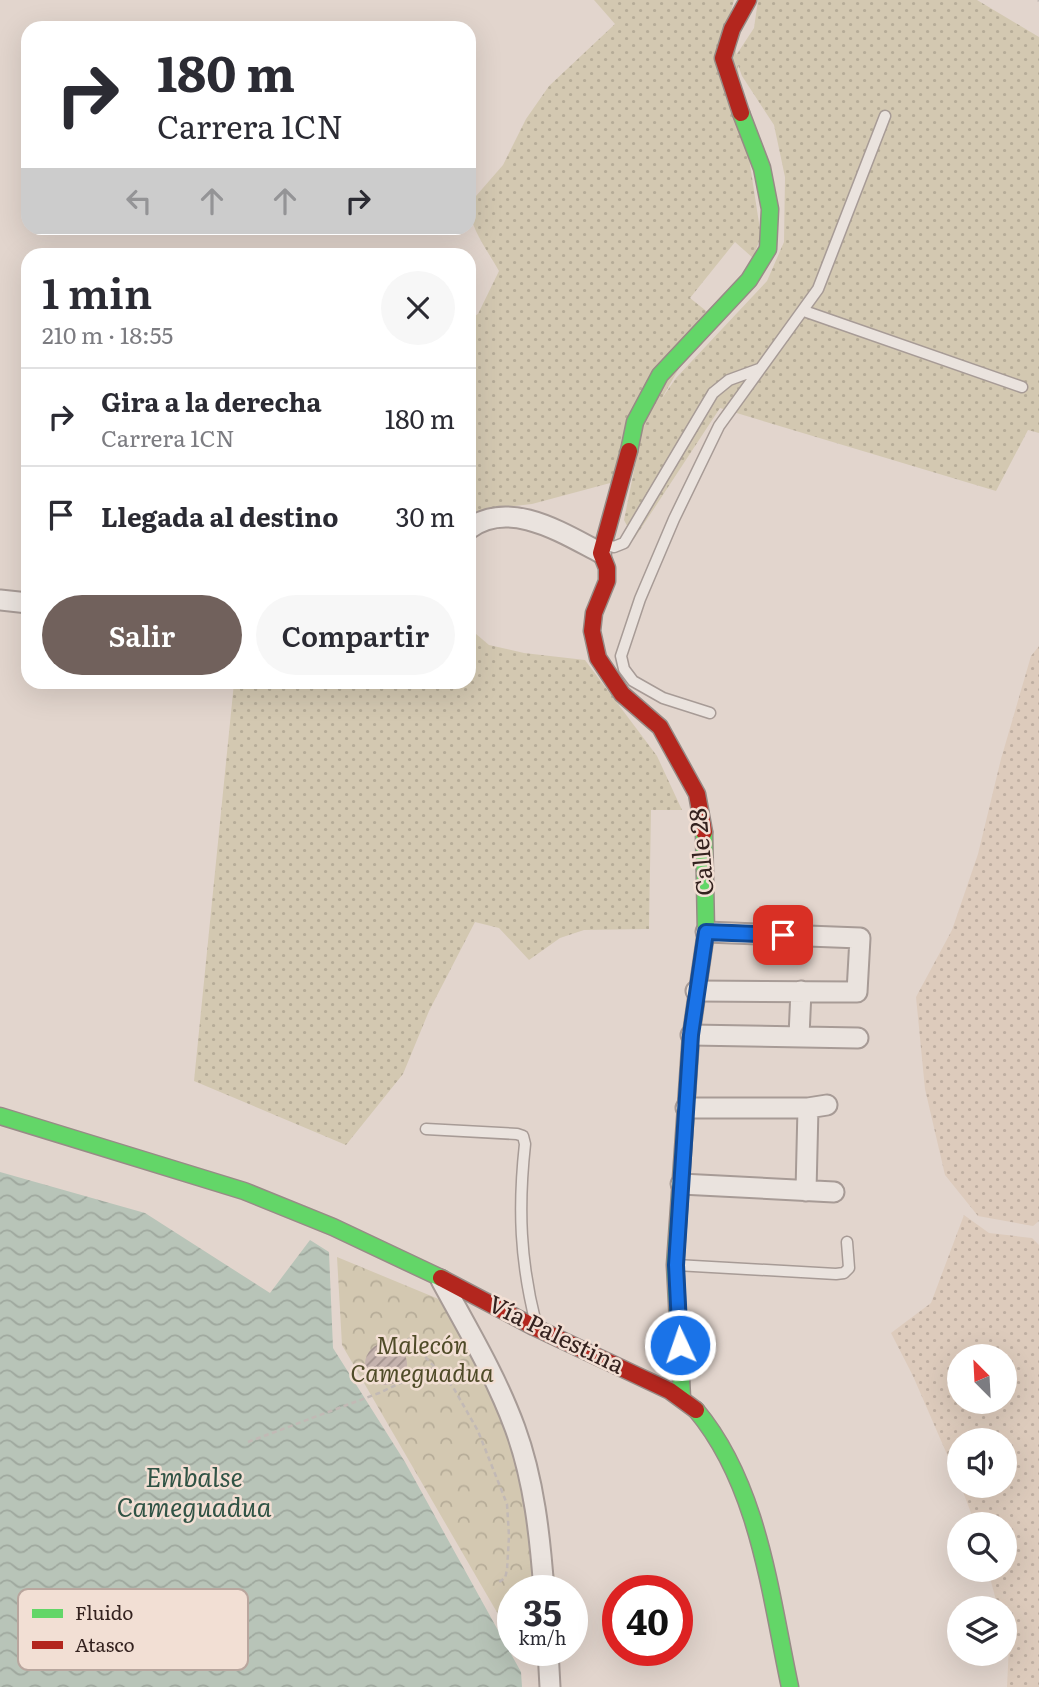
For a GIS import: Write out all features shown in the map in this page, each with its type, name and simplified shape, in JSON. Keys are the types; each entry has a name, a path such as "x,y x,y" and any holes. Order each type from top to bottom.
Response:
{"street":[{"path":"476,525 487,519 523,519 603,549 635,422 660,375 750,280 768,249 770,209 762,168 734,96 723,58 732,29 748,0"},
{"name":"Calle 28","path":"603,549 607,581 594,613 592,631 598,658 622,694 660,727 697,794 704,821 706,932 691,1035 676,1265 682,1398"},
{"path":"0,600 21,602"},
{"path":"696,991 858,992 860,938 706,932"},
{"path":"799,1036 801,991"},
{"path":"691,1035 858,1038"},
{"path":"686,1108 818,1107 806,1191"},
{"name":"Vía Palestina","path":"0,1116 55,1136 280,1204 359,1238 495,1305 537,1329 606,1359 682,1398 698,1411 743,1493 753,1523 790,1687"},
{"path":"681,1184 834,1192"},
{"path":"441,1280 495,1383 516,1430 527,1468 537,1523 542,1575"},
{"path":"549,1666 550,1687"}],"lane":[{"path":"710,713 663,698 633,681 624,669 621,656 640,599 674,519 719,426 818,289 885,116"},
{"path":"804,311 1022,387"},
{"path":"603,549 624,543 713,393 729,380 759,369"},
{"path":"426,1129 523,1136 522,1262 537,1329"},
{"path":"676,1265 844,1273 849,1268 847,1242"}],"path":[{"path":"408,1338 453,1387 478,1431 507,1504 509,1536 506,1575"},
{"path":"248,1442 379,1393 435,1367"}],"shaded area":[{"path":"1039,646 1039,1221 1033,1226 978,1216 945,1175 925,1089 916,997 952,930 978,854 1001,759 1031,656"},
{"path":"964,1215 989,1233 1032,1238 1039,1245 1039,1687 1007,1687 1008,1666 1017,1666 1017,1596 995,1596 991,1582 1017,1582 1017,1512 971,1512 965,1498 1017,1498 1017,1428 947,1428 947,1454 891,1333 931,1303"}],"green space":[{"path":"594,0 734,0 731,11 761,236 753,258 735,242 690,298 710,314 614,482 532,504 497,508 476,517 476,315 499,271 476,230 476,196 503,165 526,119 549,86 615,24"},
{"path":"758,0 977,0 1039,37 1039,433 1028,430 996,491 720,408 634,539 624,520 643,426 676,378 767,281 784,242 785,177 774,125 742,76 735,57 754,28"},
{"path":"476,634 489,645 524,653 585,660 657,756 682,810 651,810 649,929 584,930 560,938 529,960 499,928 475,922 429,1011 403,1074 346,1145 194,1081 233,689 476,689"},
{"name":"Malecón Cameguadua","path":"337,1257 470,1312 535,1487 554,1575 497,1575 497,1612 342,1345"}],"water":[{"name":"Embalse Cameguadua","path":"0,1172 145,1213 270,1293 310,1240 329,1252 333,1348 405,1462 497,1629 497,1666 518,1666 522,1687 0,1687"}],"building":[{"path":"386,1343 401,1349 407,1364 401,1379 386,1385 371,1379 365,1364 371,1349"}],"traffic: fast":[{"path":"629,451 635,422 660,375 749,280 768,249 770,209 762,168 741,113"},
{"path":"682,1398 675,1265 691,1035 706,932 704,832"},
{"path":"0,1116 244,1191 333,1227 441,1278"},
{"path":"696,1410 717,1440 748,1506 768,1578 790,1687"}],"traffic: jam":[{"path":"741,113 723,58 732,29 748,0"},
{"path":"629,451 601,553 607,568 607,581 594,613 592,631 598,658 622,694 660,727 697,794 704,832"},
{"path":"441,1278 534,1327 670,1391 696,1410"}],"route":[{"path":"680,1345 676,1265 691,1035 706,932 783,935"}]}
